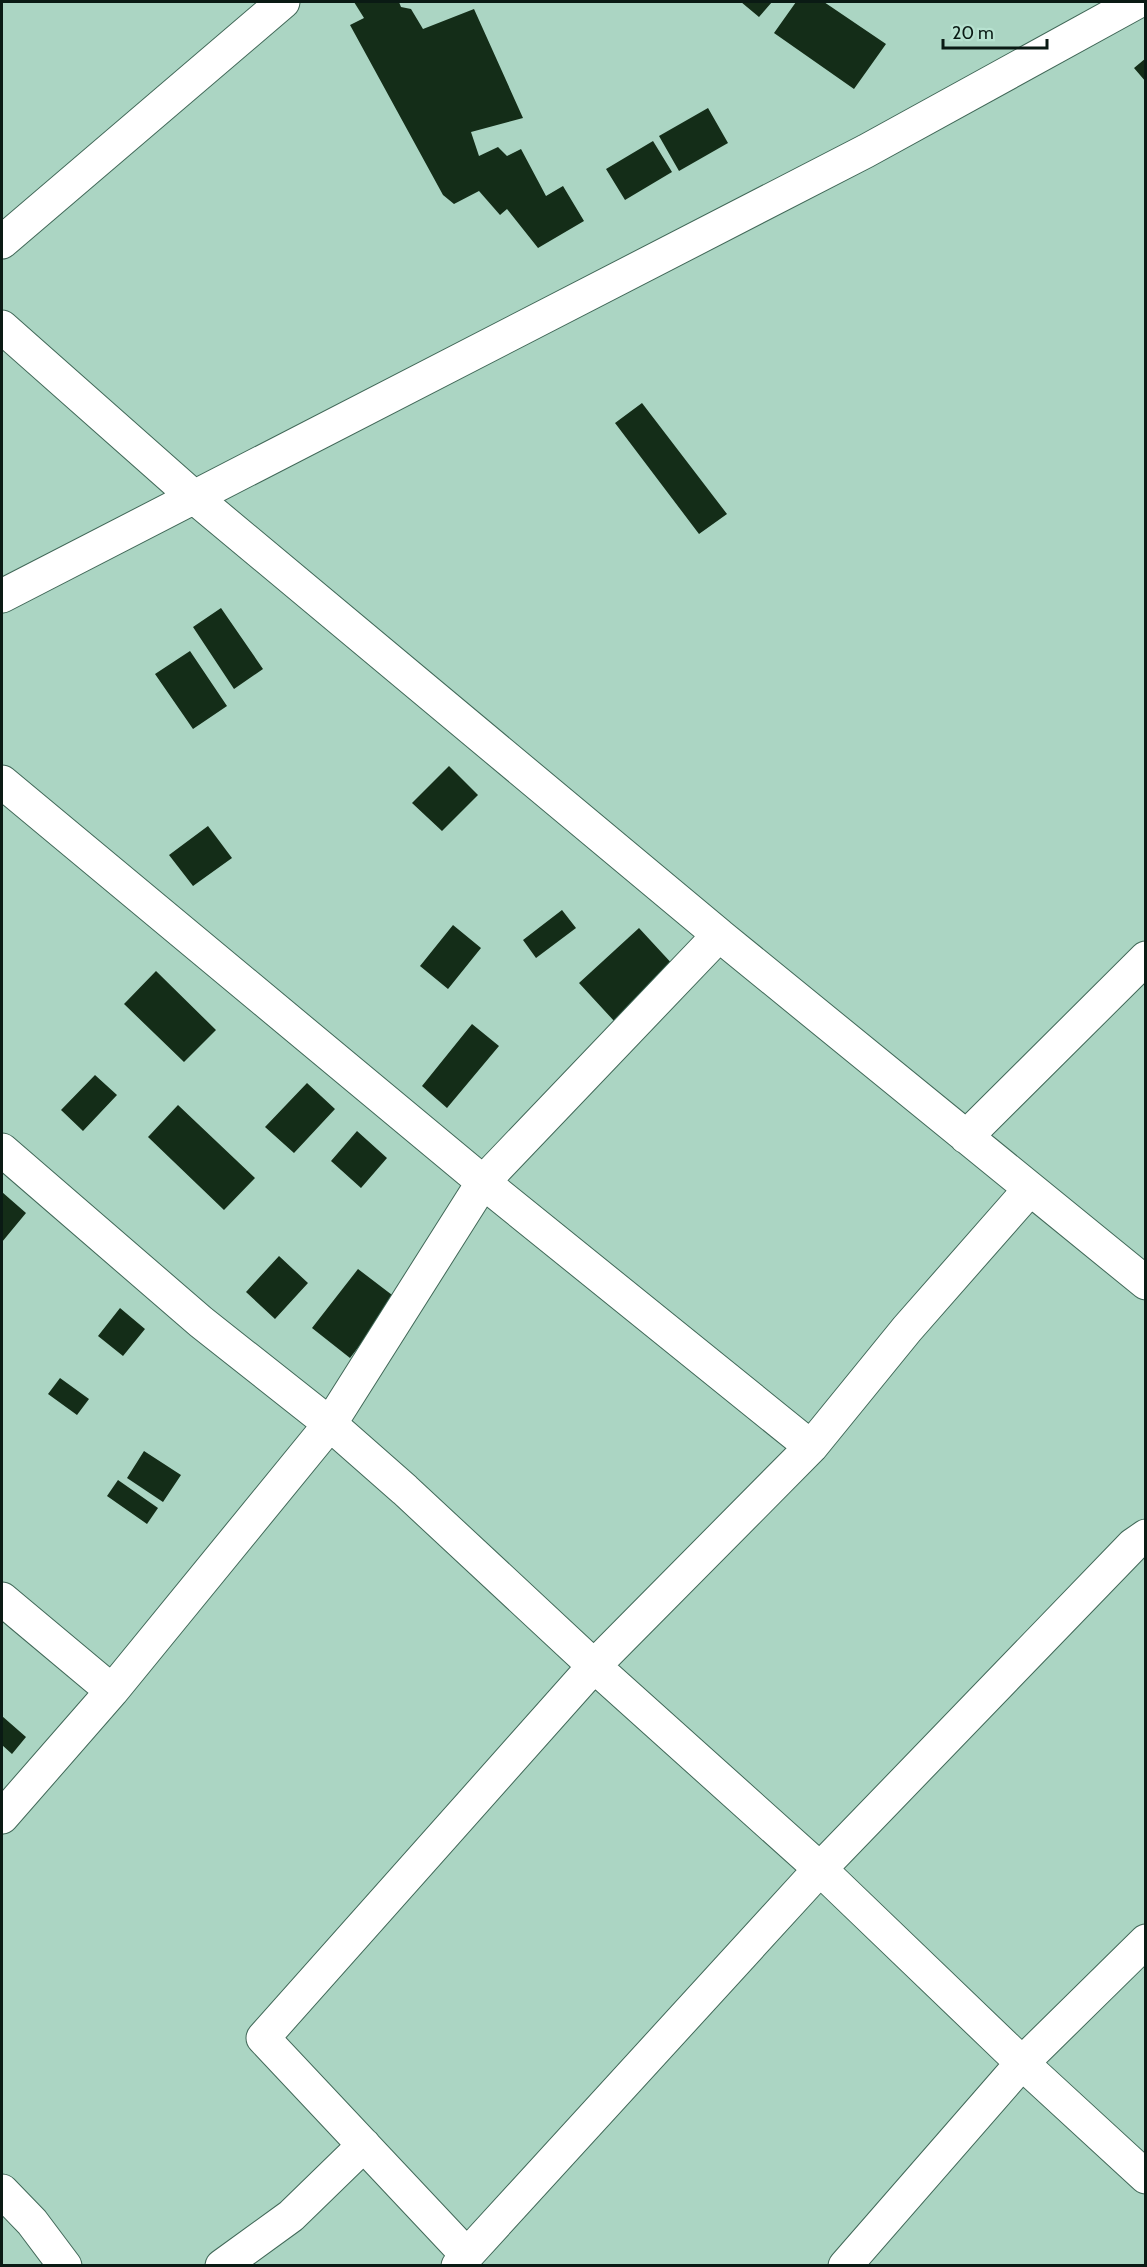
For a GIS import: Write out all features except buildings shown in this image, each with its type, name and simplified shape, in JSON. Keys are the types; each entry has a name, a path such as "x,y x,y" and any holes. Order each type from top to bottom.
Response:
{"street":[{"path":"2,242 283,2"},
{"path":"2,596 866,151 1137,2"},
{"path":"2,327 194,497 719,935 1146,1283"},
{"path":"2,782 483,1182 811,1447"},
{"path":"2,1817 112,1691 330,1424 483,1182 719,935"},
{"path":"966,1137 1146,958"},
{"path":"2,1150 201,1323 330,1424 820,1869 1022,2063 1146,2177"},
{"path":"1030,1189 907,1329 811,1447 594,1666 262,2038 364,2145 463,2260 820,1869 1133,1545 1146,1536"},
{"path":"2,1599 112,1691"},
{"path":"845,2265 1022,2063 1146,1941"},
{"path":"222,2265 291,2216 364,2145"},
{"path":"2,2191 32,2222 65,2265"}]}
